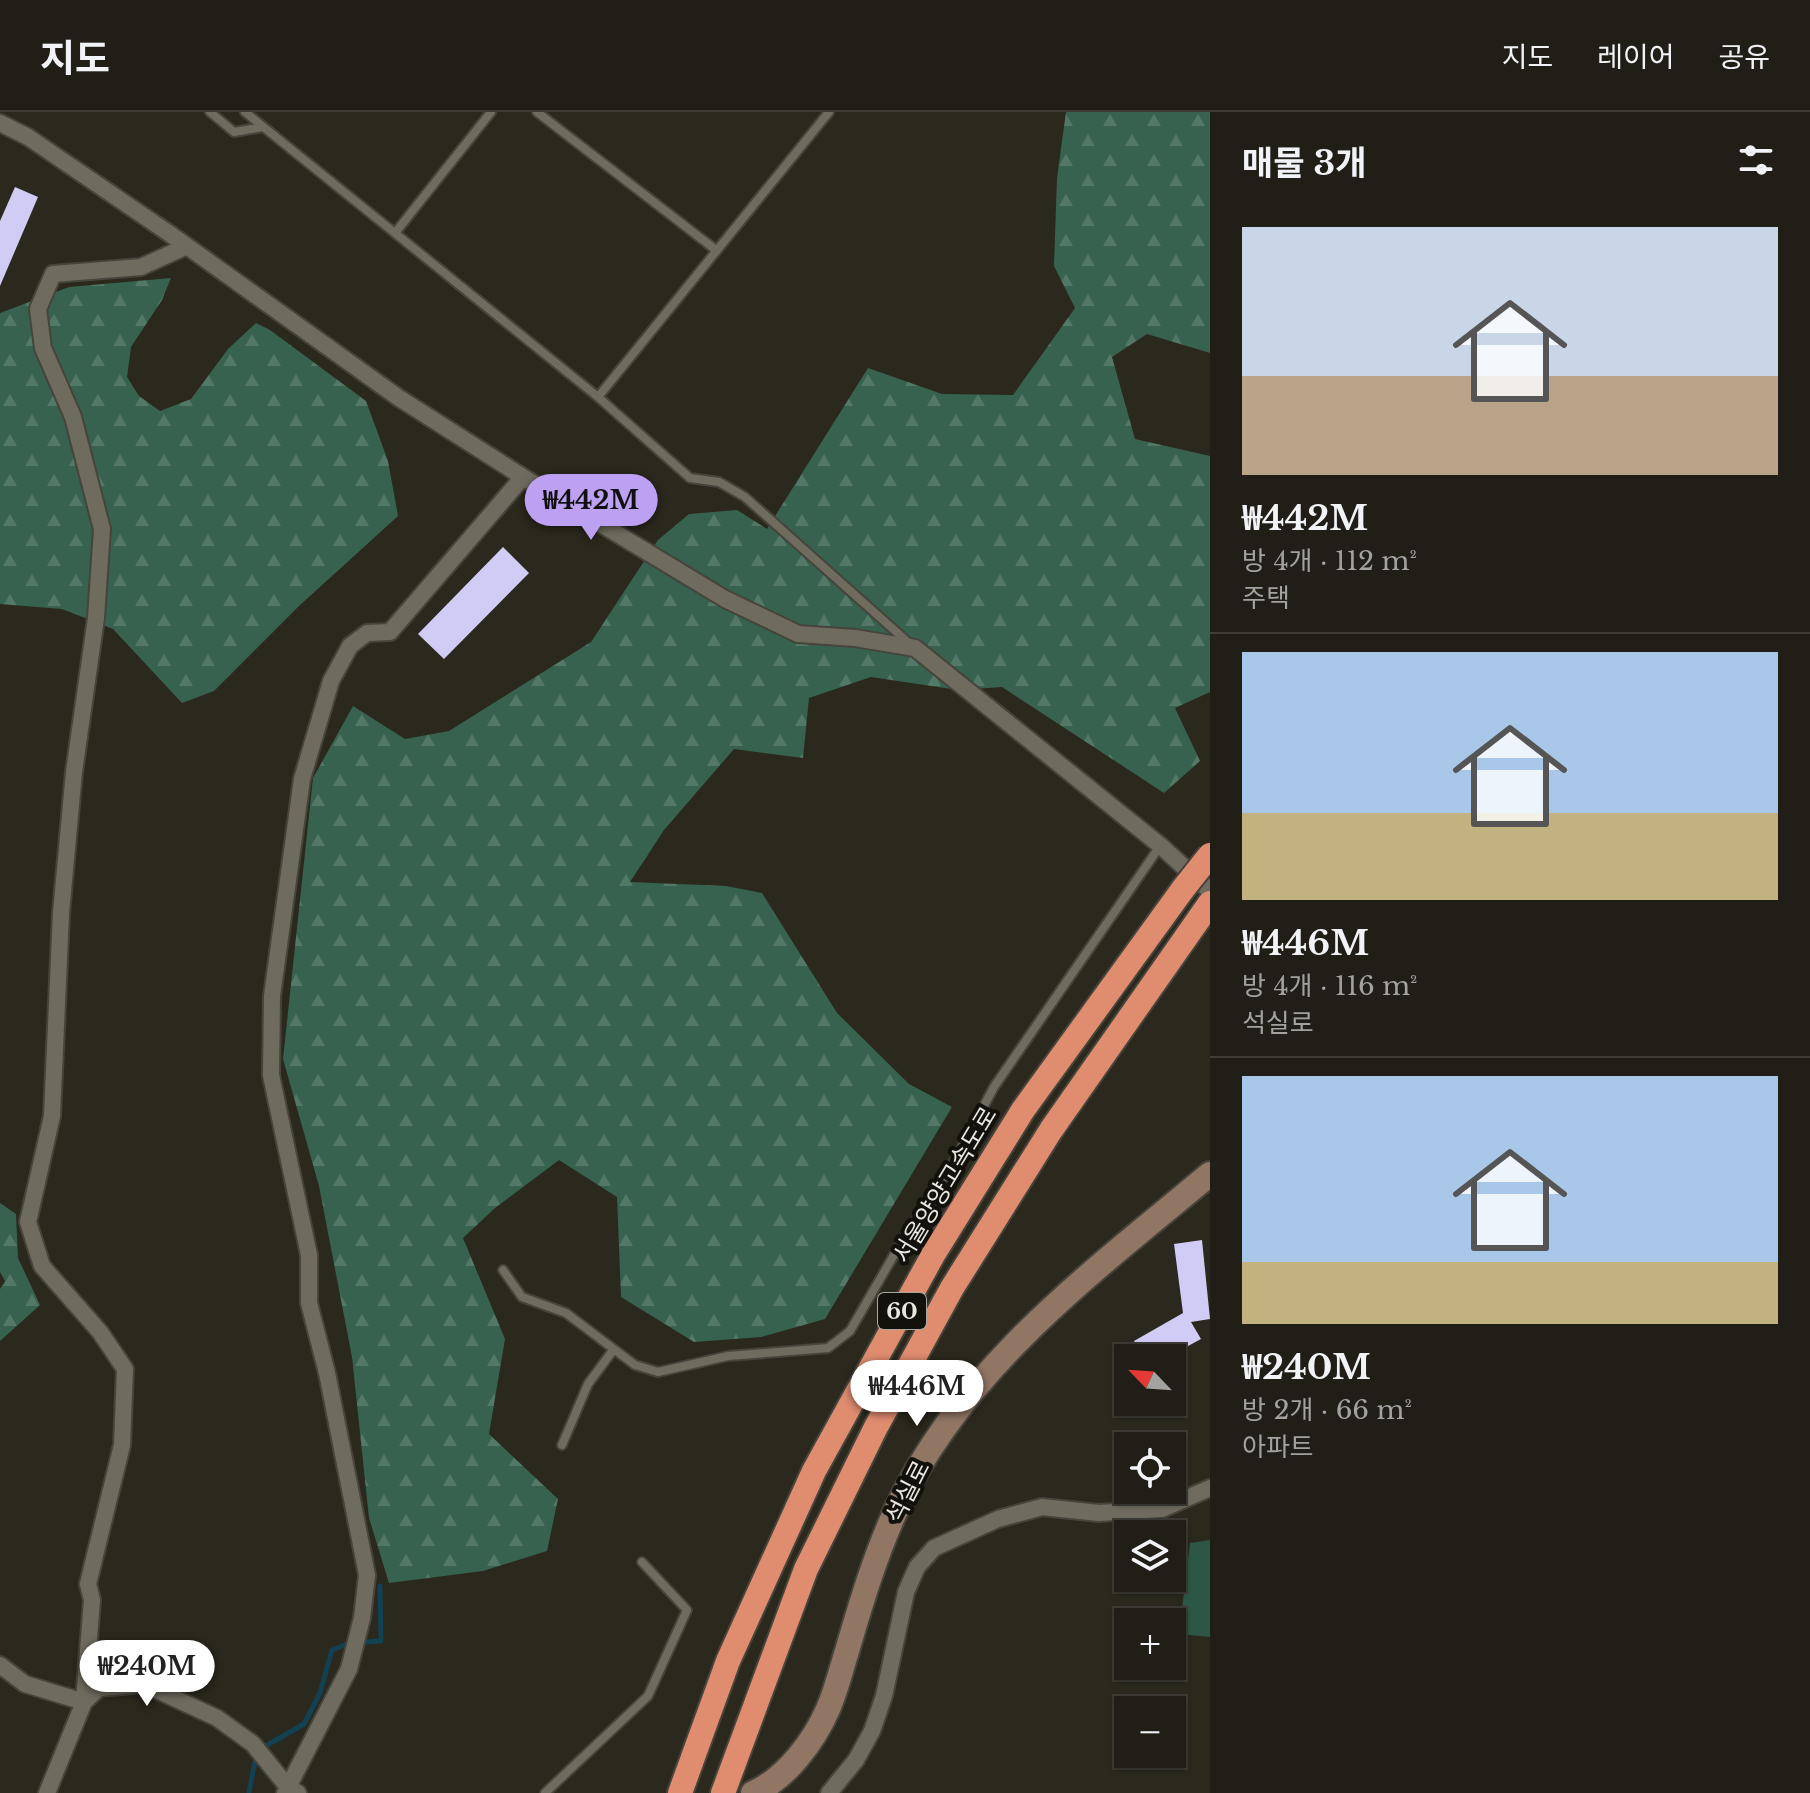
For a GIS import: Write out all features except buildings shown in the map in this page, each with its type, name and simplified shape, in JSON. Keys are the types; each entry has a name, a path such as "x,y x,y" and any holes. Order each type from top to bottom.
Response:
{"highway":[{"name":"서울양양고속도로","path":"684,1782 728,1661 814,1471 933,1255 1023,1110 1210,855"},
{"name":"60","path":"723,1793 806,1569 876,1427 952,1288 1051,1130 1208,901"}],"main road":[{"name":"석실로","path":"753,1793 767,1787 790,1764 813,1736 829,1708 870,1580 898,1507 930,1451 964,1401 1014,1343 1210,1174"}],"street":[{"path":"17,112 21,133"},
{"path":"0,123 21,133 187,246 399,398 725,599 798,634 855,638 915,648 1161,846 1208,901"},
{"path":"47,1793 84,1702 92,1600 88,1584 122,1445 125,1369 100,1332 42,1266 28,1222 52,1116 61,913 74,772 96,618 102,529 73,417 43,348 38,309 53,274 141,267 187,246"},
{"path":"84,1702 99,1688 144,1684 217,1718 253,1744 290,1791 349,1669 362,1618 367,1575 327,1373 309,1303 309,1255 271,1075 272,996 302,779 331,681 350,646 367,633 390,632 523,477"},
{"path":"829,1793 856,1760 872,1731 884,1696 906,1592 917,1567 934,1548 998,1519 1042,1507 1099,1513 1162,1509 1210,1488"},
{"path":"0,1665 25,1684 84,1702"}],"lane":[{"path":"210,112 234,132 263,127"},
{"path":"245,112 598,397 690,478 719,482 745,497 915,648"},
{"path":"395,233 491,112"},
{"path":"537,112 716,250"},
{"path":"598,397 829,112"},
{"path":"503,1270 522,1297 566,1313 635,1365 658,1372 728,1356 828,1348 850,1331 898,1248 956,1158 994,1087 1161,846"},
{"path":"562,1445 588,1384 614,1349"},
{"path":"545,1793 648,1696 687,1610 642,1562"}],"green space":[{"path":"1066,112 1210,112 1210,353 1147,334 1112,357 1135,439 1210,456 1210,692 1175,708 1200,761 1164,793 1002,687 958,690 871,677 809,698 803,758 734,749 664,830 630,882 726,886 762,893 837,1013 909,1084 952,1107 825,1319 761,1337 694,1342 621,1297 617,1197 559,1160 495,1208 463,1238 505,1339 489,1434 558,1499 547,1551 483,1571 389,1583 369,1518 352,1357 319,1186 283,1059 313,778 353,706 405,739 449,731 591,642 658,540 689,514 737,510 767,529 868,368 942,394 1013,395 1075,308 1054,266 1057,178"},
{"path":"171,278 162,300 131,347 127,377 139,396 160,411 191,399 228,349 256,323 366,401 388,461 398,516 299,606 214,691 182,703 113,629 62,609 0,604 0,313 69,287"},
{"path":"0,1203 16,1214 18,1258 40,1305 0,1341 0,1289 5,1281 0,1272"},
{"path":"1210,1540 1210,1637 1186,1635 1186,1608 1182,1608 1190,1543"}],"waterway":[{"path":"366,1642 381,1641 380,1586"},
{"path":"262,1748 304,1724 320,1693 332,1650 350,1643"},
{"path":"249,1793 255,1761"}]}
